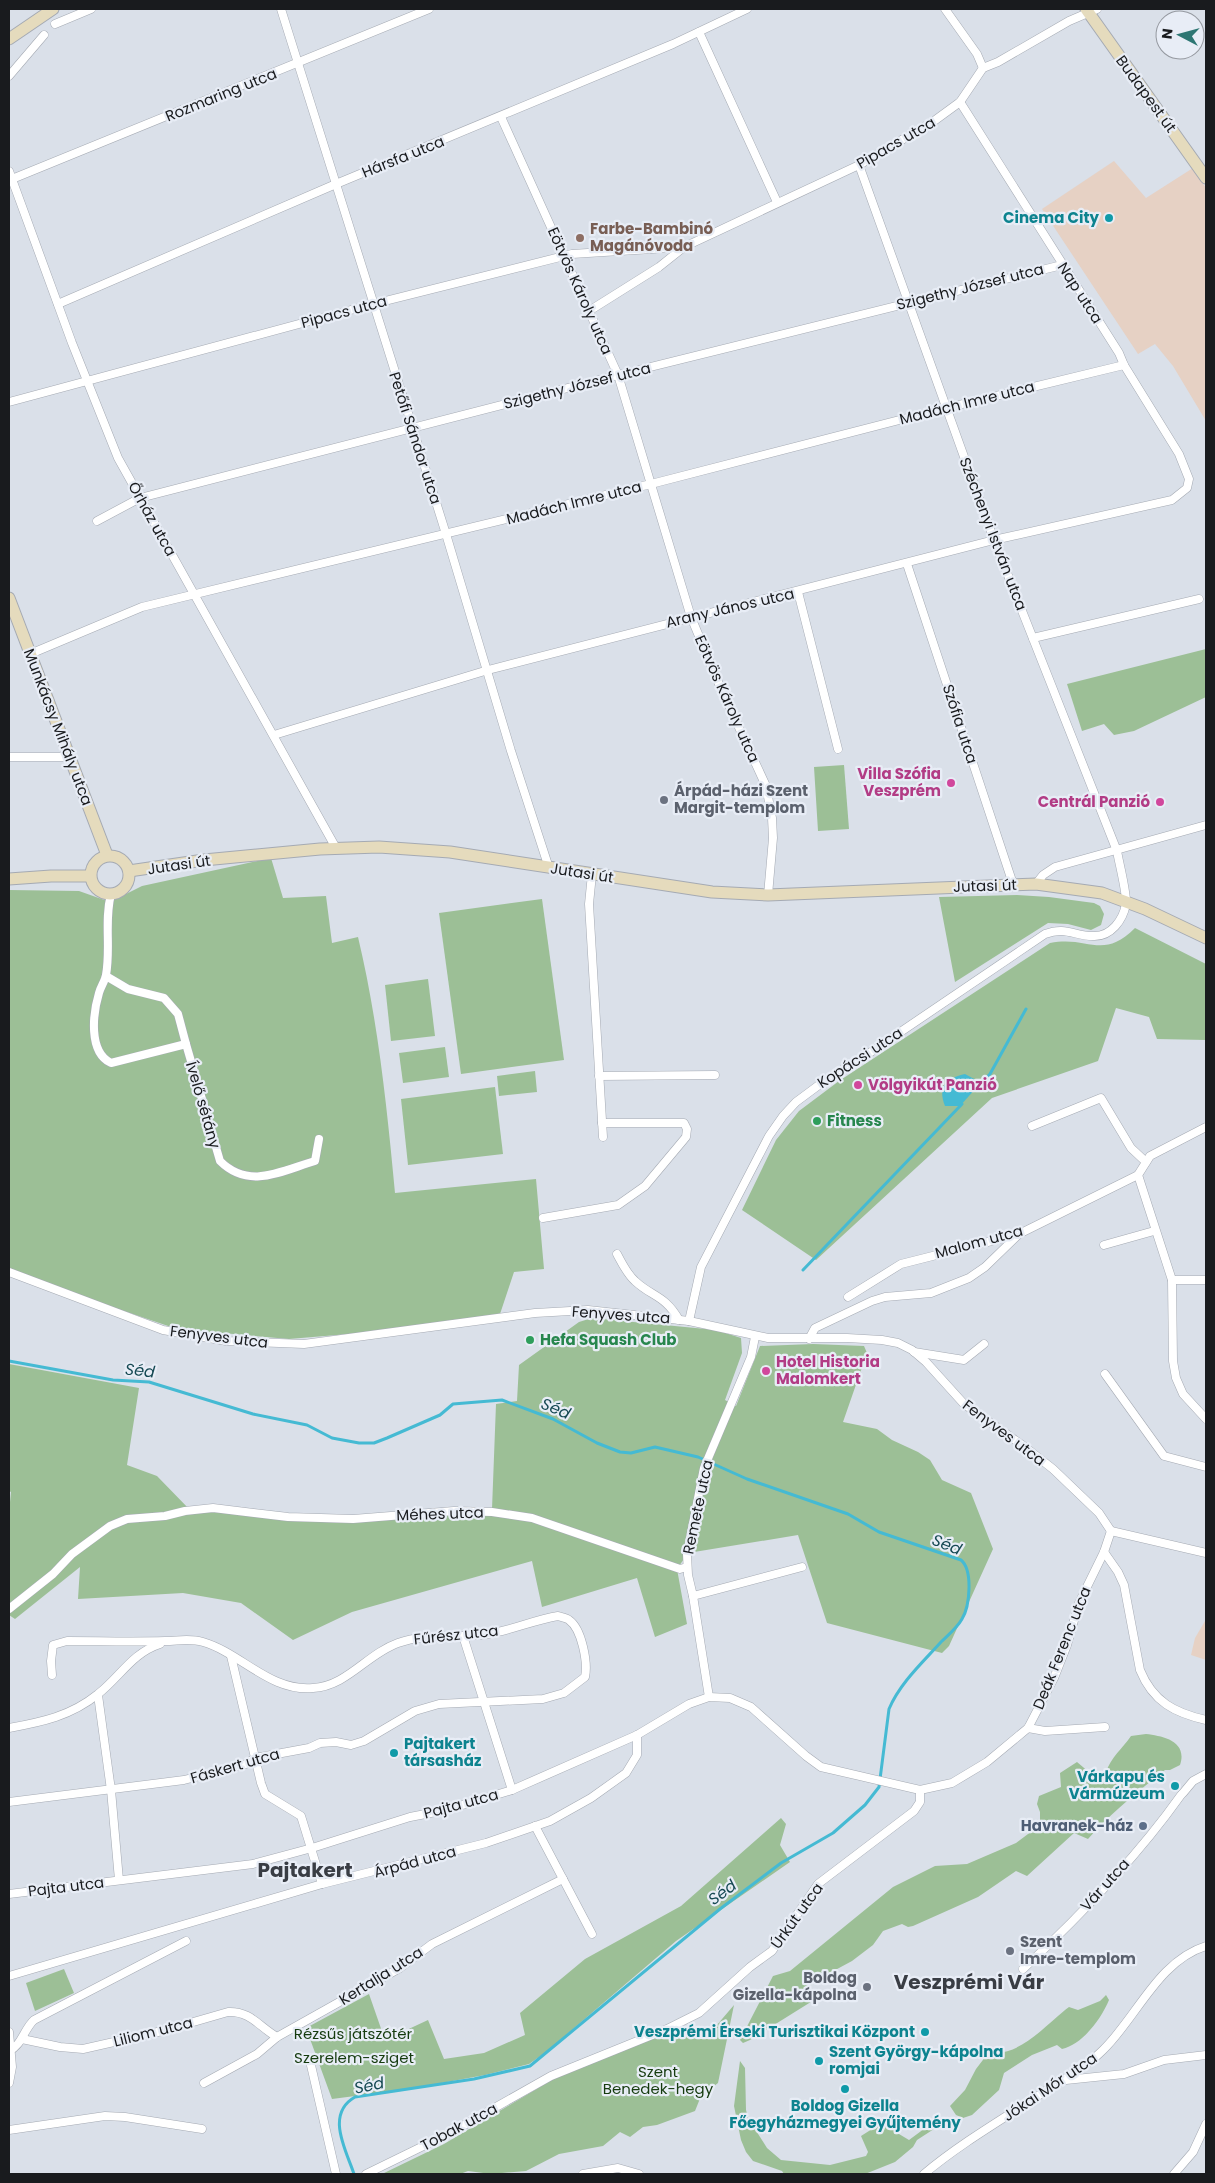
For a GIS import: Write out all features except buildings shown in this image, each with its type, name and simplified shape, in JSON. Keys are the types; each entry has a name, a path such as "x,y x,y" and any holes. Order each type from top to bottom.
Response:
{"street":[{"path":"9,39 52,9"},
{"path":"55,24 91,9"},
{"name":"Petőfi Sándor utca","path":"281,9 549,868"},
{"name":"Rozmaring utca","path":"10,175 298,64 428,9"},
{"name":"Hársfa utca","path":"58,304 336,184 501,117 699,32 747,9"},
{"path":"945,9 977,54 983,68 998,62 1090,10"},
{"name":"Budapest út","path":"1090,10 1206,178"},
{"path":"699,32 777,202"},
{"path":"9,76 44,35"},
{"name":"Pipacs utca","path":"589,312 659,267 684,246 859,165 934,121 960,102 983,68"},
{"name":"Nap utca","path":"960,102 1119,353 1124,365 1179,454 1189,479 1187,488"},
{"name":"Eötvös Károly utca","path":"501,117 618,375 691,617 719,684 766,786 772,818 768,895"},
{"name":"Széchenyi István utca","path":"859,165 994,540 1117,851 1126,902"},
{"name":"Őrház utca","path":"10,175 114,450 336,848"},
{"name":"Pipacs utca","path":"9,402 373,304 564,256 684,246"},
{"name":"Szigethy József utca","path":"97,521 140,498 618,375 1062,265"},
{"name":"Madách Imre utca","path":"30,654 142,607 651,484 946,408 1124,365"},
{"name":"Arany János utca","path":"274,735 488,670 691,617 907,564 994,540 1172,500 1187,488"},
{"name":"Szófia utca","path":"907,564 1013,884"},
{"path":"798,592 838,749"},
{"name":"Munkácsy Mihály utca","path":"9,598 107,855"},
{"path":"1032,638 1200,599"},
{"path":"9,757 71,757"},
{"name":"Jutasi út","path":"1036,884 1043,875 1055,867 1206,825"},
{"name":"Jutasi út","path":"129,871 204,860 336,848 379,847 428,849 712,892 768,895 1036,884 1102,893 1206,938"},
{"path":"107,855 93,865 90,876 97,889 111,894"},
{"name":"Jutasi út","path":"107,855 124,860 129,871 125,886 111,894"},
{"path":"592,874 589,904 602,1137"},
{"path":"9,879 90,876"},
{"name":"Ívelő sétány","path":"111,894 107,908 106,976 99,992 94,1028 98,1051 103,1059 111,1063 186,1044"},
{"name":"Kopácsi utca","path":"689,1321 696,1281 709,1250 769,1136 796,1102 827,1079 865,1056 1045,934 1056,930 1093,936 1110,932 1118,923 1126,902"},
{"name":"Ívelő sétány","path":"106,976 128,989 164,998 178,1014 214,1144 220,1161 230,1171 242,1176 259,1178 315,1161 319,1139"},
{"path":"599,1076 715,1075"},
{"path":"1032,1126 1101,1098 1131,1148 1146,1162"},
{"path":"543,1218 618,1205 645,1186 686,1137 687,1129 684,1123 602,1123"},
{"path":"1206,1127 1160,1150 1146,1162 1138,1175 1154,1231 1172,1280 1173,1351 1176,1378 1184,1394 1206,1419"},
{"name":"Malom utca","path":"848,1298 901,1264 1020,1234 1138,1175"},
{"path":"1104,1244 1154,1231"},
{"path":"809,1339 815,1328 872,1301 885,1297 931,1294 969,1278 985,1267 1020,1234"},
{"path":"617,1254 634,1280 661,1298 671,1307 679,1320"},
{"name":"Fenyves utca","path":"9,1272 163,1330 226,1341 304,1344 556,1311 588,1310 689,1321 756,1337 882,1340 898,1343 914,1352 964,1404 1025,1447 1053,1470 1099,1513 1111,1531"},
{"path":"1172,1280 1206,1280"},
{"name":"Remete utca","path":"709,1697 687,1567 687,1554 704,1468 751,1357 756,1337"},
{"path":"914,1352 964,1360 984,1344"},
{"path":"1105,1374 1164,1456 1206,1467"},
{"name":"Méhes utca","path":"9,1609 53,1574 72,1554 110,1526 127,1518 165,1516 185,1511 213,1508 288,1517 352,1520 454,1511 492,1512 532,1518 680,1569 687,1567"},
{"path":"1111,1531 1206,1553"},
{"name":"Deák Ferenc utca","path":"875,1780 920,1790 952,1783 987,1762 1028,1728 1054,1678 1086,1587 1104,1552 1111,1531"},
{"path":"1104,1552 1124,1585 1140,1670 1144,1681 1159,1698 1180,1713 1206,1720"},
{"path":"693,1596 802,1567"},
{"name":"Fűrész utca","path":"52,1674 53,1645 67,1641 189,1640 203,1642 281,1684 312,1689 329,1686 378,1653 397,1643 417,1637 490,1634 558,1616 569,1619 576,1628 587,1667"},
{"path":"462,1636 512,1790"},
{"name":"Fűrész utca","path":"9,1728 58,1717 98,1695 126,1665 148,1648 167,1641"},
{"path":"231,1656 254,1758 265,1794 301,1816 322,1884"},
{"name":"Fáskert utca","path":"9,1802 184,1780 246,1764 254,1758 309,1748 320,1743 336,1742 351,1745 364,1741 414,1712 439,1704 543,1699 564,1693 585,1677 587,1667"},
{"path":"98,1695 111,1790 119,1880"},
{"name":"Pajta utca","path":"9,1894 253,1864 312,1848 410,1817 446,1810 512,1790 637,1735 689,1704 709,1697 730,1698 752,1707 806,1756 821,1767 875,1780"},
{"path":"1028,1728 1045,1731 1105,1727"},
{"name":"Árpád utca","path":"9,1976 322,1884 486,1843 535,1826 567,1813 626,1773 637,1755 637,1735"},
{"name":"Vár utca","path":"1023,1969 1062,1933 1160,1824 1193,1781 1206,1774"},
{"name":"Úrkút utca","path":"551,2076 667,2029 699,2013 750,1967 772,1951 818,1884 914,1811 920,1802 920,1790"},
{"path":"535,1826 592,1934"},
{"name":"Kertalja utca","path":"204,2083 257,2054 277,2037 400,1968 432,1944 563,1879"},
{"path":"10,2050 22,2039 26,2028 34,2020 186,1941"},
{"name":"Jókai Mór utca","path":"924,2174 945,2157 1062,2081 1101,2052 1113,2040 1170,1968 1184,1956 1206,1946"},
{"name":"Liliom utca","path":"22,2039 60,2047 83,2049 162,2031 228,2012 247,2014 265,2030 277,2037"},
{"path":"9,2032 9,2083"},
{"path":"1062,2081 1124,2074 1164,2060 1206,2056"},
{"path":"310,2061 336,2174"},
{"name":"Tobak utca","path":"366,2174 450,2134 551,2076"},
{"path":"9,2130 105,2116 125,2117 202,2129"},
{"path":"1174,2174 1193,2152 1206,2124"},
{"path":"583,2174 618,2168 639,2174"}],"shaded area":[{"path":"1114,161 1146,198 1193,168 1206,188 1206,421 1173,366 1155,344 1138,354 1042,209"},
{"path":"1205,1621 1206,1660 1191,1655 1195,1638"}],"green space":[{"path":"1206,649 1206,697 1134,731 1114,735 1104,724 1082,731 1067,684"},
{"path":"844,765 849,829 818,831 814,767"},
{"path":"271,858 283,898 326,896 332,943 358,937 376,1032 395,1193 536,1179 544,1269 514,1272 500,1314 456,1325 289,1339 177,1329 9,1272 9,890 79,891 110,902 142,886"},
{"path":"1017,895 1094,903 1100,906 1104,914 1101,925 1091,930 1068,924 1048,923 955,982 939,897"},
{"path":"542,899 564,1060 461,1074 439,913"},
{"path":"1135,928 1206,964 1206,1040 1157,1039 1149,1017 1116,1008 1098,1061 992,1098 816,1260 742,1210 776,1140 799,1111 839,1081 1050,943 1063,941 1104,945 1123,938"},
{"path":"428,979 435,1036 391,1041 385,985"},
{"path":"445,1047 449,1077 403,1083 399,1053"},
{"path":"535,1071 537,1092 499,1096 497,1076"},
{"path":"495,1087 503,1154 408,1165 401,1099"},
{"path":"592,1318 716,1330 741,1338 742,1353 725,1400 736,1406 760,1346 813,1344 864,1346 867,1353 843,1422 877,1429 892,1440 930,1460 942,1480 971,1493 993,1549 949,1646 942,1653 827,1623 798,1535 688,1553 677,1569 687,1624 655,1637 637,1578 542,1607 532,1561 352,1612 293,1640 241,1603 183,1593 78,1599 80,1567 15,1619 9,1615 9,1512 11,1492 9,1491 9,1364 139,1388 127,1465 157,1476 191,1511 206,1510 289,1520 492,1509 496,1404 517,1401 519,1365 579,1322"},
{"path":"1146,1734 1166,1738 1177,1745 1182,1757 1180,1765 1170,1770 1165,1770 1144,1786 1088,1839 1074,1833 1027,1876 1016,1871 978,1897 913,1926 908,1927 902,1924 883,1931 873,1945 852,1961 813,1982 809,1988 814,2000 750,2040 743,2043 740,2040 773,1976 790,1971 893,1887 935,1866 967,1864 1016,1843 1040,1825 1040,1812 1037,1804 1039,1796 1061,1787 1060,1773 1077,1762 1090,1773 1106,1772 1114,1757 1131,1736"},
{"name":"Szerelem-sziget","path":"781,1818 786,1824 780,1845 790,1862 676,1941 546,2052 529,2064 485,2075 409,2089 332,2099 306,2028 369,1994 385,2040 428,2020 444,2059 484,2053 525,2035 520,2013 585,1959 681,1906"},
{"path":"64,1969 74,1993 35,2011 26,1983"},
{"path":"1106,1995 1109,2000 1101,2015 1090,2030 1077,2042 1062,2049 1057,2045 1032,2055 1004,2073 999,2090 972,2115 963,2118 956,2115 950,2106 965,2090 976,2069 989,2052 1011,2050 1022,2045 1069,2007 1078,2010 1100,2001"},
{"name":"Szent Benedek-hegy","path":"734,2005 718,2083 701,2096 695,2111 657,2125 643,2127 630,2137 620,2132 603,2146 559,2154 526,2171 491,2174 468,2171 460,2174 382,2174 444,2144 555,2078 648,2039 691,2033 705,2039"},
{"path":"740,2061 745,2068 746,2110 748,2118 767,2148 781,2160 830,2165 866,2156 868,2152 861,2136 888,2119 899,2134 909,2140 932,2123 934,2129 917,2140 913,2147 895,2162 865,2174 784,2174 782,2171 753,2161 746,2152 741,2140 734,2106"}],"water":[{"path":"965,1074 976,1080 977,1087 960,1106 945,1106 942,1093 945,1084 953,1078"}],"waterway":[{"path":"974,1090 990,1074 1026,1009"},
{"path":"803,1270 962,1104"},
{"name":"Séd","path":"9,1361 113,1380 149,1382 253,1414 307,1425 332,1438 359,1443 374,1443 387,1438 440,1415 453,1404 502,1400 553,1419 597,1443 620,1452 631,1453 655,1447 698,1457 747,1479 848,1514 879,1532 961,1560 965,1565 969,1580 965,1613 958,1625 912,1673 894,1699 889,1709 879,1787 865,1805 833,1833 781,1863 720,1909 530,2066 474,2079 355,2097 346,2104 341,2113 339,2123 343,2144 354,2174"}],"place":[{"name":"Cinema City","path":"1109,218"},
{"name":"Farbe-Bambinó Magánóvoda","path":"580,238"},
{"name":"Villa Szófia Veszprém","path":"951,783"},
{"name":"Árpád-házi Szent Margit-templom","path":"664,800"},
{"name":"Centrál Panzió","path":"1160,802"},
{"name":"Völgyikút Panzió","path":"858,1085"},
{"name":"Fitness","path":"817,1121"},
{"name":"Hefa Squash Club","path":"530,1340"},
{"name":"Hotel Historia Malomkert","path":"766,1371"},
{"name":"Pajtakert társasház","path":"394,1753"},
{"name":"Várkapu és Vármúzeum","path":"1175,1786"},
{"name":"Havranek-ház","path":"1143,1826"},
{"name":"Szent Imre-templom","path":"1010,1951"},
{"name":"Boldog Gizella-kápolna","path":"867,1987"},
{"name":"Veszprémi Érseki Turisztikai Központ","path":"925,2032"},
{"name":"Szent György-kápolna romjai","path":"819,2061"},
{"name":"Boldog Gizella Főegyházmegyei Gyűjtemény","path":"845,2089"}],"district":[{"name":"Pajtakert","path":"305,1870"},
{"name":"Veszprémi Vár","path":"969,1982"}],"park label":[{"name":"Rézsűs játszótér","path":"353,2034"}]}
